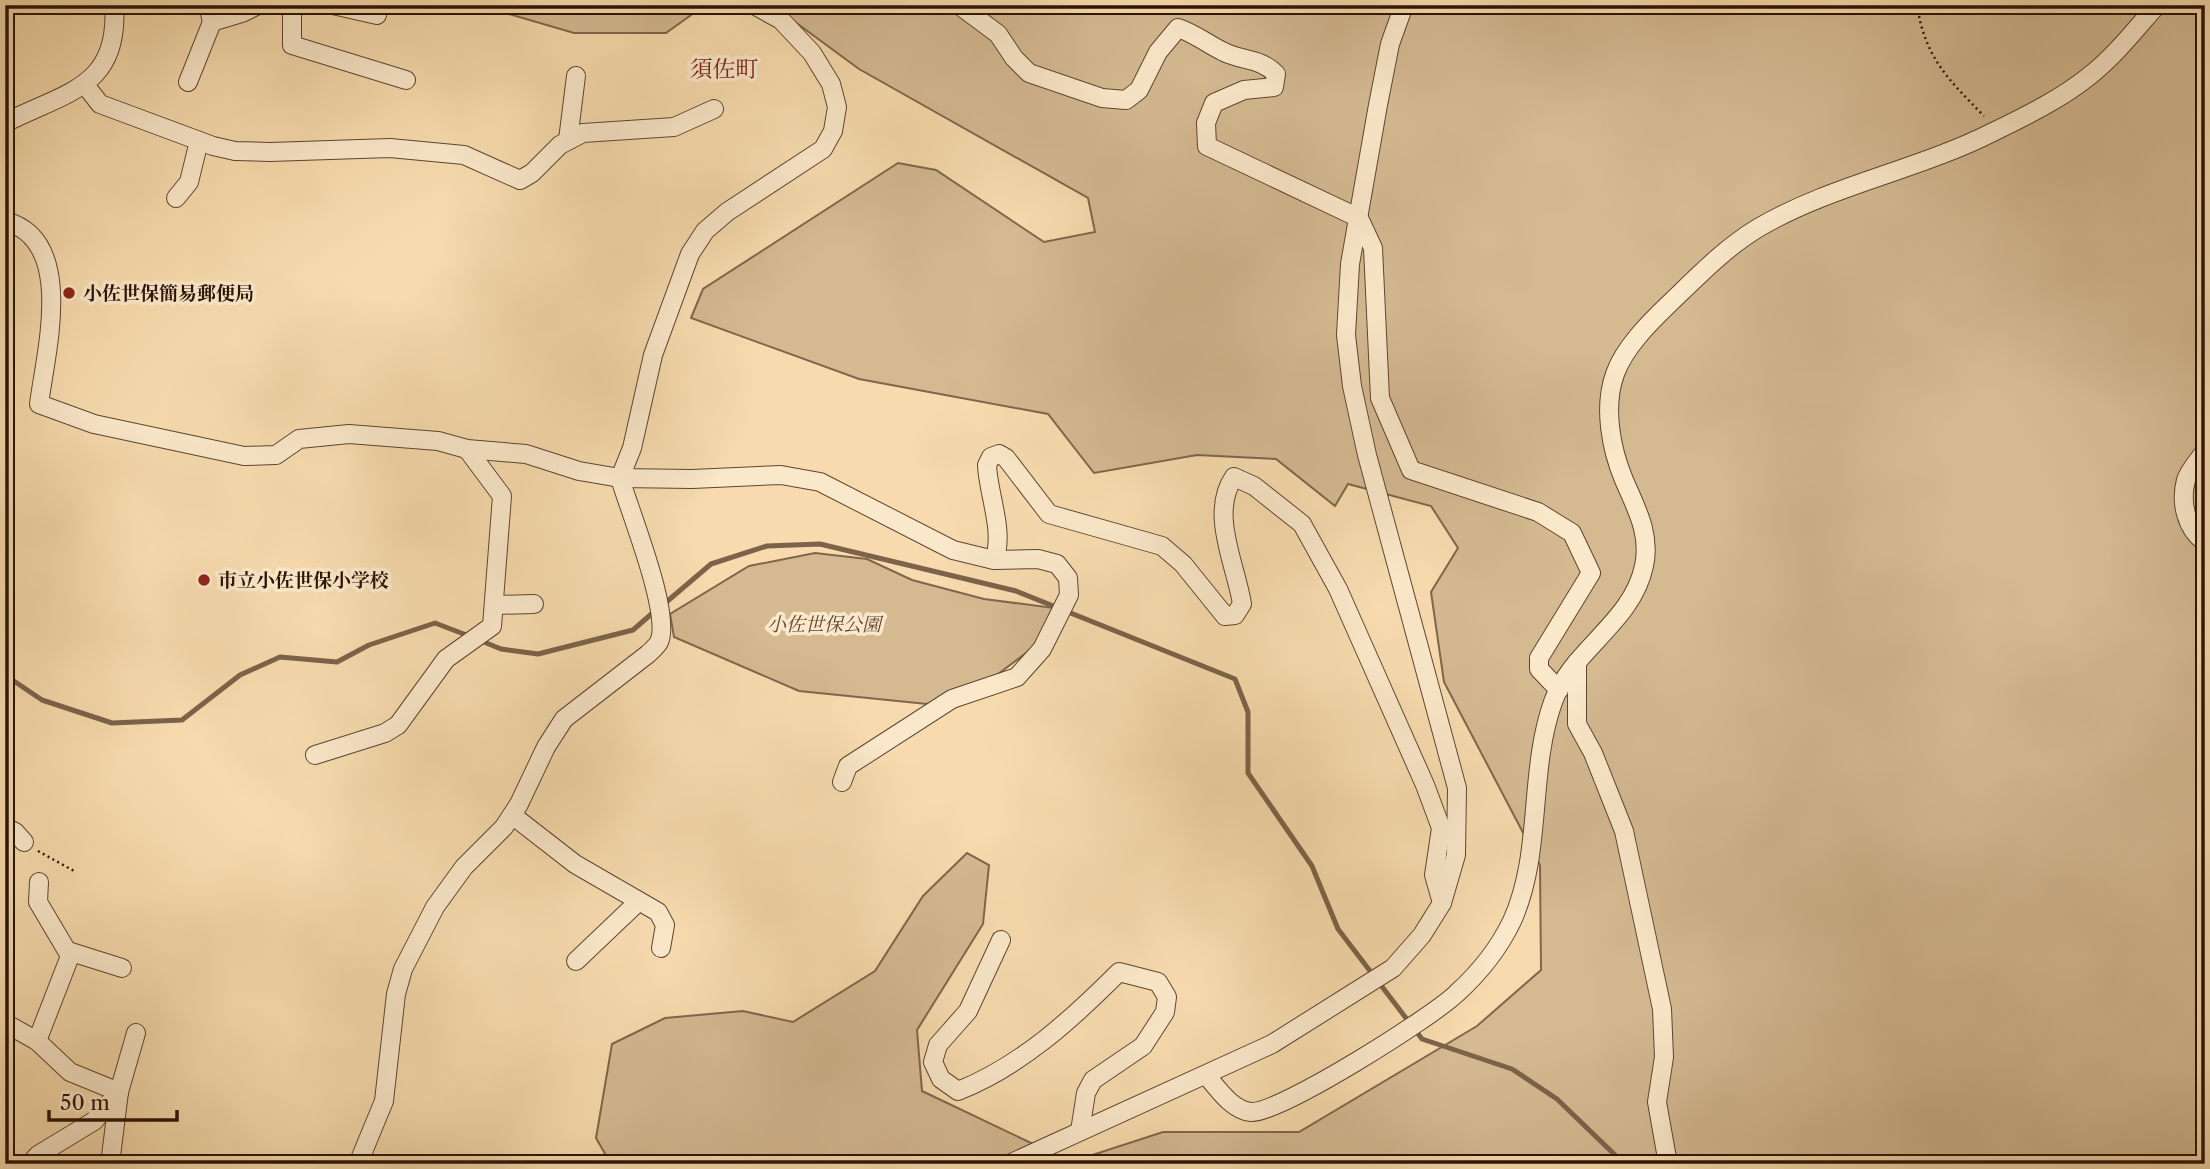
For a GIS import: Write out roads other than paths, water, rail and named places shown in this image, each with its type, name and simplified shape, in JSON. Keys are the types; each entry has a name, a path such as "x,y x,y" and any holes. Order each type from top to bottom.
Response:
{"street":[{"path":"5,123 85,85 106,64 112,43 114,5"},
{"path":"188,82 210,13 242,13 258,5"},
{"path":"289,5 292,10 292,45 406,80"},
{"path":"333,5 377,15"},
{"path":"358,1164 384,1101 396,994 403,969 435,907 464,867 512,815 546,747 564,719 648,654 659,641 660,621 652,575 620,478 632,448 653,355 690,254 705,231 727,212 824,149 833,131 837,107 831,84 812,53 780,20 754,5"},
{"path":"959,5 998,34 1014,58 1029,73 1102,98 1126,100 1139,90 1158,52 1178,28 1196,34 1224,53 1266,64 1276,74 1274,87 1244,90 1214,103 1206,123 1208,146 1359,218 1373,248 1380,398 1411,470 1538,512 1572,533 1591,573 1539,658 1539,669 1559,690"},
{"path":"1009,1164 1207,1076 1272,1044 1386,973 1422,935 1442,903 1456,856 1457,788 1352,386 1346,335 1350,264 1388,56 1404,5"},
{"path":"1207,1076 1231,1104 1251,1112 1289,1099 1405,1030 1454,997 1495,950 1513,918 1527,869 1546,731 1554,699 1577,662 1622,613 1638,589 1645,560 1638,505 1625,482 1611,436 1615,375 1633,344 1716,258 1757,229 1807,203 1893,175 1998,130 2087,78 2157,5"},
{"path":"568,141 576,76"},
{"path":"85,85 100,104 199,141 235,151 334,152 390,148 464,155 520,180 583,132 674,127 714,109"},
{"path":"176,198 189,182 199,141"},
{"path":"5,221 19,225 33,236 47,256 51,302 39,404 94,424 244,456 276,455 299,439 349,434 438,441 467,449 526,454 579,471 620,478 692,479 781,475 820,482 953,550 994,561 1038,559 1058,564 1068,578 1067,599 1042,649 1017,677 952,699 848,766 842,782"},
{"path":"315,755 384,733 398,725 446,659 492,626 502,496 467,449"},
{"path":"2205,451 2186,479 2184,510 2197,537 2205,542"},
{"path":"994,561 997,552 987,465 991,457 999,454 1006,458 1049,514 1057,519 1162,546 1183,564 1225,616 1236,615 1242,604 1229,550 1224,503 1227,488 1234,477 1255,486 1277,502 1302,524 1338,589 1426,785 1441,828 1434,875 1442,903"},
{"path":"495,605 534,604"},
{"path":"1577,662 1577,724 1593,753 1624,831 1662,1009 1664,1057 1657,1102 1668,1164"},
{"path":"512,815 575,864 658,912 665,925 661,948"},
{"path":"37,1041 60,989 70,956 38,902 39,882"},
{"path":"576,961 638,902"},
{"path":"1001,940 968,1012 938,1045 933,1062 941,1079 958,1091 981,1082 1069,1022 1119,972 1158,982 1167,997 1165,1012 1143,1046 1093,1080 1086,1093 1080,1131"},
{"path":"68,951 122,968"},
{"path":"5,1023 37,1041 70,1072 119,1091"},
{"path":"110,1164 119,1091 136,1033"},
{"path":"30,1164 38,1155 94,1121 119,1091"}],"waterway":[{"path":"664,604 711,564 767,546 820,544 1016,591 1235,679 1248,712 1248,773 1312,866 1338,929 1422,1039 1512,1069 1557,1099 1621,1164"},
{"path":"479,640 501,649 538,654 633,630 656,610"},
{"path":"5,675 42,700 112,723 182,720 240,675 280,657 337,662 369,645 435,623 469,636"}],"place":[{"name":"小佐世保簡易郵便局","path":"69,293"},
{"name":"市立小佐世保小学校","path":"204,580"}],"district":[{"name":"須佐町","path":"724,69"}],"park label":[{"name":"小佐世保公園","path":"824,624"}]}
